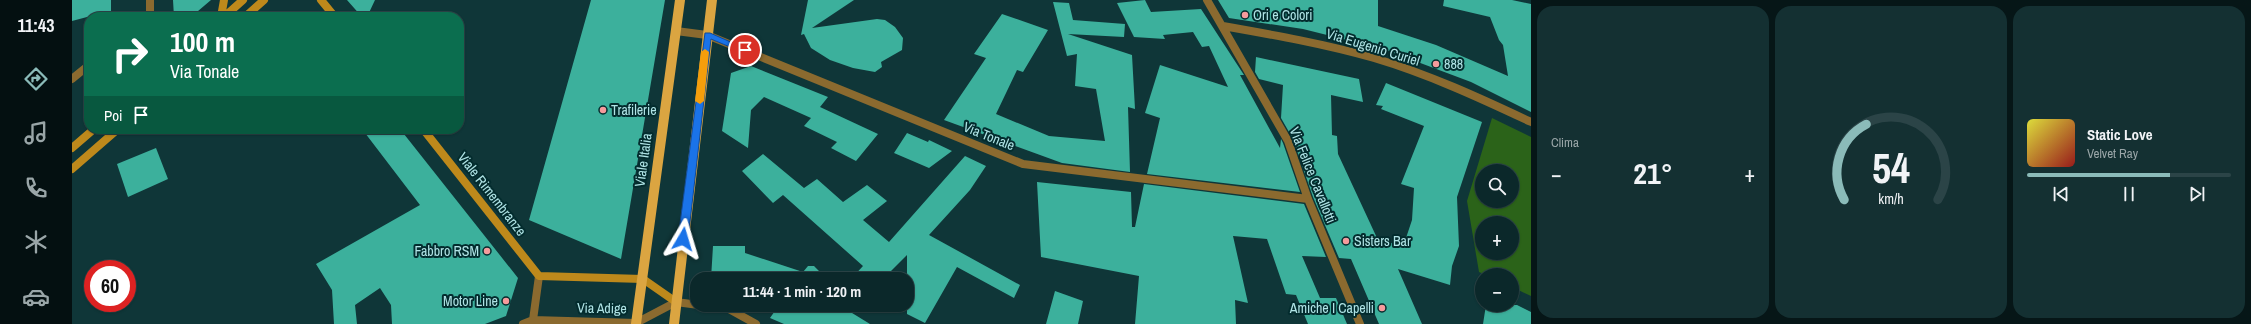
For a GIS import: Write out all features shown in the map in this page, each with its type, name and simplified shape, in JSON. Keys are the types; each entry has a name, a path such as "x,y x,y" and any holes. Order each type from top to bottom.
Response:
{"main road":[{"name":"Viale Italia","path":"636,323 680,0"},
{"path":"674,324 712,0"}],"street":[{"path":"150,0 150,12"},
{"path":"222,12 224,0"},
{"path":"230,12 243,0"},
{"path":"251,12 264,0"},
{"path":"321,0 331,12"},
{"name":"Via Felice Cavallotti","path":"1207,0 1288,141 1308,199 1360,324"},
{"name":"Via Eugenio Curiel","path":"1223,26 1292,38 1352,52 1442,84 1493,104 1531,122"},
{"name":"Via Tonale","path":"676,30 707,35 1023,164 1308,199"},
{"path":"72,79 84,69"},
{"path":"72,148 88,134"},
{"path":"72,169 112,134"},
{"name":"Viale Rimembranze","path":"427,134 539,276"},
{"path":"533,320 539,276 642,279 676,302 729,309 756,324"},
{"name":"Via Adige","path":"523,324 533,320 636,323 676,302"}],"green space":[{"path":"1492,118 1531,137 1531,296 1519,290 1519,268 1478,268 1477,260 1519,260 1519,216 1475,216 1475,248 1467,201 1475,174 1475,208 1519,208 1519,164 1478,164"}],"building":[{"path":"72,0 111,0 111,12 84,12 84,18 72,21"},
{"path":"173,0 211,0 197,12 174,12"},
{"path":"347,0 375,0 369,12 358,12"},
{"name":"Trafilerie","path":"591,0 665,0 621,259 529,220"},
{"path":"808,0 854,0 812,28 877,19 885,20 895,27 903,38 902,50 881,62 882,67 875,72 853,68 830,60 811,48 804,34 801,35"},
{"path":"1145,0 1151,12 1201,9 1244,75 1240,75 1280,148 1281,139 1300,192 1147,174 1160,118 1145,113 1160,65 1228,87 1209,46 1202,47 1193,32 1163,35 1165,39 1134,37 1117,3"},
{"path":"1218,0 1378,0 1378,26 1436,45 1508,76 1503,45 1499,40 1490,17 1443,6 1444,0 1512,0 1531,4 1531,112 1471,82 1383,49 1303,29 1229,18"},
{"path":"1053,2 1069,3 1073,20 1125,24 1124,37 1068,34 1132,55 1135,109 1128,107 1130,172 1062,163 944,120 986,58 974,54 1002,14 1048,30 1023,72 1017,70 996,114 1049,136 1105,141 1096,89 1075,86 1077,54 1067,56"},
{"path":"1256,57 1359,79 1363,102 1331,95 1332,135 1337,136 1338,154 1377,238 1403,247 1412,220 1414,188 1401,184 1424,126 1381,109 1383,106 1376,105 1386,83 1482,122 1457,197 1459,246 1452,266 1450,285 1398,269 1422,324 1379,324 1351,259 1339,258 1313,197 1293,139 1281,118 1283,85 1259,79 1255,72"},
{"path":"751,66 828,97 820,107 878,134 856,161 831,148 837,142 804,126 811,118 764,97 751,110 748,148 722,131 731,73"},
{"path":"907,133 928,142 929,140 952,151 929,168 894,153"},
{"path":"366,134 404,134 518,278 506,316 485,324 392,324 391,305 380,288 355,305 357,324 334,324 332,290 316,264 420,205"},
{"path":"156,148 168,179 128,197 117,164"},
{"path":"763,154 804,188 817,179 843,202 867,185 887,201 863,220 889,242 965,156 986,166 970,190 929,235 1020,285 1014,298 957,267 925,323 907,314 907,312 914,312 914,272 907,272 907,255 890,272 857,272 863,266 783,195 773,203 742,171"},
{"path":"1037,182 1131,192 1132,227 1135,227 1144,184 1304,204 1326,257 1302,256 1320,298 1336,298 1347,324 1308,324 1296,295 1286,294 1267,239 1233,236 1248,303 1235,300 1236,324 1135,324 1139,276 1041,257"},
{"path":"713,246 745,246 745,253 803,272 711,272"},
{"path":"808,266 814,266 820,272 803,272"},
{"path":"1055,291 1083,301 1078,324 1046,324"},
{"path":"1519,306 1531,312 1531,324 1483,324 1485,312 1519,312"},
{"path":"774,312 850,312 870,324 784,324 770,318"}],"slow traffic":[{"path":"700,101 705,52"}],"place":[{"name":"Ori e Colori","path":"1245,15"},
{"name":"888","path":"1436,64"},
{"name":"Trafilerie","path":"603,110"},
{"name":"Sisters Bar","path":"1346,241"},
{"name":"Fabbro RSM","path":"487,251"},
{"name":"Motor Line","path":"506,301"},
{"name":"Amiche I Capelli","path":"1382,308"}],"route":[{"path":"683,239 707,35 745,50"}]}
